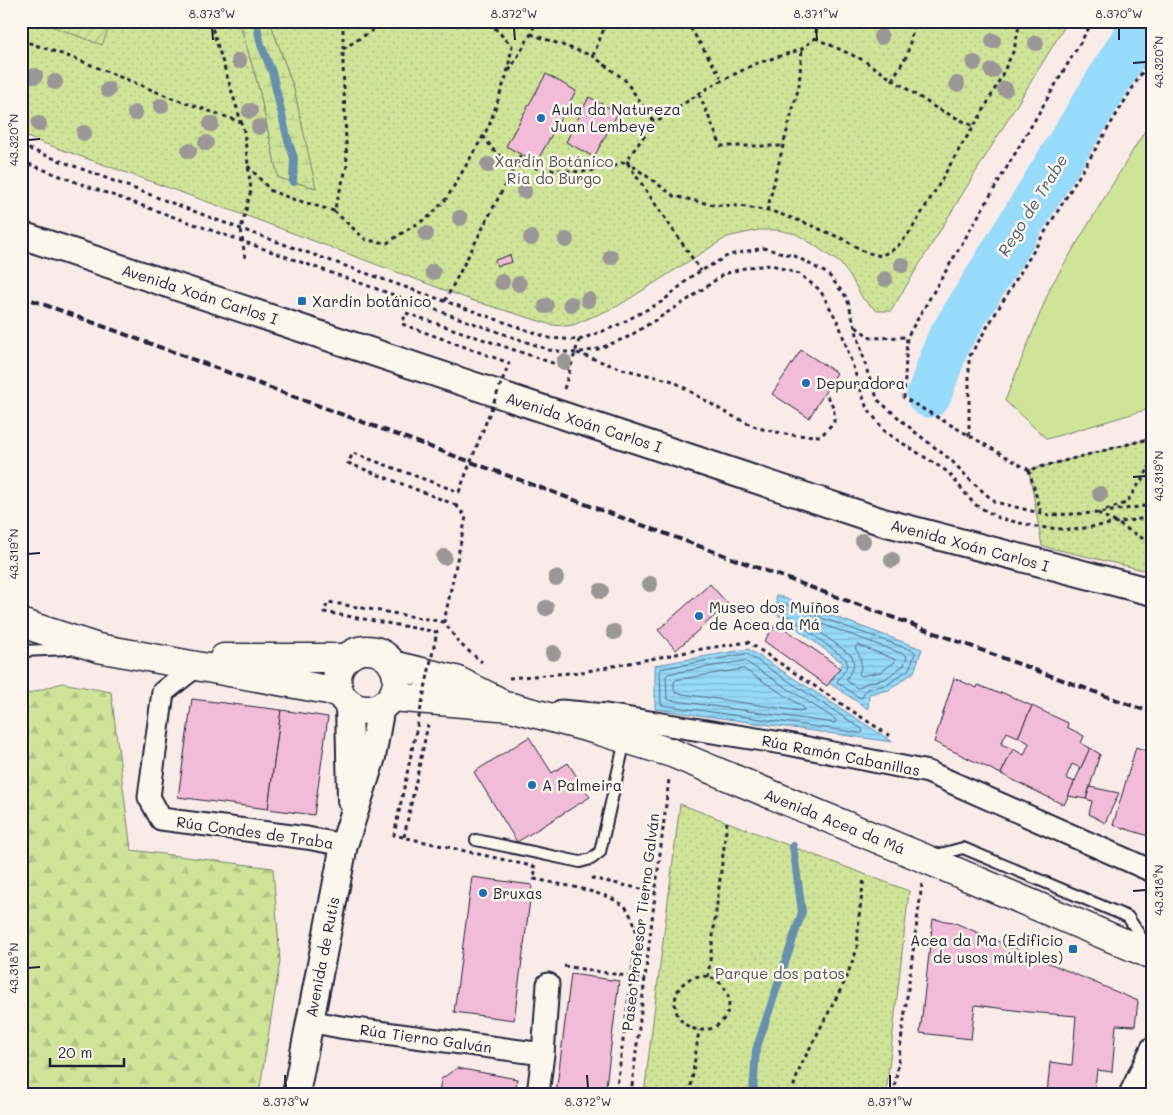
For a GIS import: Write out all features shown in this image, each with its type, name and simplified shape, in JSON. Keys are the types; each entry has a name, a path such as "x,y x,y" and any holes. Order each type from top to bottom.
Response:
{"main road":[{"path":"21,623 98,648 196,666 344,698 357,708 365,710 373,709 386,702 396,690 397,681 394,665 380,652 372,650 354,652 340,665 337,674 337,683 344,698"},
{"path":"160,659 346,658"},
{"path":"394,665 456,680 511,707"},
{"path":"386,702 511,707"},
{"name":"Avenida Acea da Má","path":"511,707 625,738 672,753 1152,955"}],"street":[{"name":"Avenida Xoán Carlos I","path":"21,235 883,522 1152,592"},
{"name":"Rúa Condes de Traba","path":"196,666 163,692 149,797 161,819 307,838 348,833"},
{"path":"344,698 348,833"},
{"path":"348,833 372,757 386,702"},
{"name":"Rúa Ramón Cabanillas","path":"511,707 606,715 788,744 928,772 1152,871"},
{"name":"Avenida de Rutis","path":"296,1094 309,1021 348,833"},
{"path":"538,1094 548,984"},
{"name":"Rúa Tierno Galván","path":"309,1021 543,1054"},
{"path":"1130,1094 1152,1048"}],"lane":[{"path":"21,651 98,648"},
{"path":"476,840 580,862 591,859 600,852 625,738"}],"path":[{"path":"210,21 244,131 251,190 241,230 245,258"},
{"path":"334,211 348,166 342,21"},
{"path":"343,49 387,21"},
{"path":"248,166 271,191 334,211 366,240 387,243 430,216 447,198 489,126 507,74 512,46 488,21"},
{"path":"507,74 531,34 536,21"},
{"path":"593,56 607,21"},
{"path":"686,21 721,77"},
{"path":"483,136 496,153 515,166 580,172 610,168 626,161 656,123 711,86 755,64 802,49 815,38 818,21"},
{"path":"892,80 907,55 915,21"},
{"path":"626,161 674,196 714,205 740,206 767,211 803,222 843,239 865,252 881,256 896,248 910,232 997,85 1014,50 1020,23 1012,21"},
{"path":"1092,21 907,337 904,398 1029,470 1152,438"},
{"path":"531,34 593,56 625,80 656,123"},
{"path":"815,38 863,60 936,108 974,126"},
{"path":"21,40 76,59 172,98 241,122"},
{"path":"767,211 799,86 802,49"},
{"path":"969,436 969,357 1152,56"},
{"path":"699,94 721,146 783,146"},
{"path":"21,146 241,230 549,338 579,340 616,326 663,301 692,276 728,255 763,248 795,256 828,274 847,298 868,374 878,400 951,460 995,502 1048,516 1098,513 1152,505"},
{"path":"445,301 521,154"},
{"path":"21,161 549,350 576,353 622,369 673,381 728,414 758,428 790,435 821,436 834,422 834,408 825,393"},
{"path":"626,161 701,271"},
{"path":"576,353 598,349 628,337 686,301 724,274 748,267 772,265 799,274 820,290 838,324 866,406 885,432 948,472 974,504 999,518 1037,527 1073,530 1152,517"},
{"path":"444,622 466,517 456,505 348,463 353,453 460,492 509,363 402,324 406,313 570,369"},
{"path":"855,326 871,338 907,337"},
{"path":"562,396 579,340"},
{"path":"1098,513 1126,503 1152,462"},
{"path":"1029,470 1041,514"},
{"path":"1098,513 1152,544"},
{"path":"485,664 460,644 444,622 328,602 324,612 436,632 394,835 536,867"},
{"path":"506,678 582,672 702,648 748,642 893,738"},
{"path":"404,837 427,733"},
{"name":"Paseo Profesor Tierno Galván","path":"630,1094 672,753"},
{"path":"708,977 727,822"},
{"path":"539,853 534,879 579,888 609,897 625,906 633,920 637,934 616,1094"},
{"path":"894,1094 926,859"},
{"path":"582,876 655,892"},
{"path":"791,1094 800,1065 846,980 857,949 864,878"},
{"path":"548,984 550,964 645,979"},
{"path":"708,977 720,982 729,997 729,1006 727,1014 716,1027 699,1030 683,1022 678,1014 676,996 686,982 694,978 708,977"},
{"path":"690,1094 699,1030"}],"green space":[{"name":"Xardín Botánico Ría do Burgo","path":"21,21 239,21 259,89 278,178 316,188 294,89 270,21 1068,21 891,311 877,311 863,299 840,263 811,243 796,234 778,230 759,230 727,237 618,306 573,325 565,326 552,325 471,300 258,220 21,135"},
{"path":"38,21 101,21 110,25 102,45"},
{"path":"239,21 270,21 294,89 317,188 278,178 259,89"},
{"path":"1152,119 1152,408 1047,439 1005,401 1051,286"},
{"path":"1152,438 1152,572 1042,546 1029,470"},
{"path":"62,683 111,692 131,850 273,868 280,961 259,1094 21,1094 21,696"},
{"name":"Parque dos patos","path":"680,804 909,891 886,1094 644,1094"}],"water":[{"path":"776,595 922,649 914,672 889,690 869,694 868,709 829,683 843,663 777,614"},
{"path":"748,649 893,742 655,709 655,665"}],"building":[{"name":"Aula da Natureza Juan Lembeye","path":"546,74 576,91 536,163 506,146"},
{"name":"Aula da Natureza Juan Lembeye","path":"589,97 618,113 594,157 566,142"},
{"path":"510,255 512,262 497,266 495,260"},
{"name":"Depuradora","path":"801,350 837,373 809,418 772,394"},
{"path":"710,584 728,604 676,650 658,630"},
{"path":"777,623 840,668 827,686 764,641"},
{"path":"954,678 977,688 978,685 1000,694 1001,692 1032,706 1018,737 1007,732 1001,744 1013,749 1001,774 934,742"},
{"path":"192,699 281,710 268,809 178,797"},
{"path":"1032,706 1068,723 1067,727 1084,736 1081,743 1090,748 1081,768 1072,764 1066,778 1075,782 1064,805 1001,774 1013,749 1024,755 1029,743 1018,737"},
{"path":"281,710 328,717 314,815 268,809"},
{"name":"A Palmeira","path":"529,737 552,773 568,763 590,797 517,842 474,772"},
{"path":"1136,747 1152,753 1152,837 1113,825"},
{"path":"1090,748 1100,754 1086,799 1068,796"},
{"path":"1090,787 1119,793 1105,823 1089,814 1092,801 1086,799"},
{"path":"472,877 532,885 514,1020 454,1012"},
{"path":"933,919 953,922 1138,1001 1135,1026 1116,1025 1112,1072 1097,1070 1094,1094 1047,1094 1050,1062 1072,1065 1076,1016 975,1005 971,1039 920,1033"},
{"path":"571,974 619,981 605,1094 556,1094"},
{"path":"457,1068 517,1079 515,1094 439,1094 441,1079"}],"waterway":[{"path":"256,21 261,45 272,72 287,137 294,158 293,182"},
{"name":"Rego de Trabe","path":"929,395 948,342 1145,21"},
{"name":"Rego de Trabe","path":"753,1094 756,1050 802,912 793,846"}],"railway":[{"path":"21,296 1152,713"}],"place":[{"name":"Aula da Natureza Juan Lembeye","path":"541,118"},
{"name":"Xardín botánico","path":"302,301"},
{"name":"Depuradora","path":"806,383"},
{"name":"Museo dos Muíños de Acea da Má","path":"699,616"},
{"name":"A Palmeira","path":"532,785"},
{"name":"Bruxas","path":"483,893"},
{"name":"Acea da Ma (Edificio de usos múltiples)","path":"1073,949"}]}
